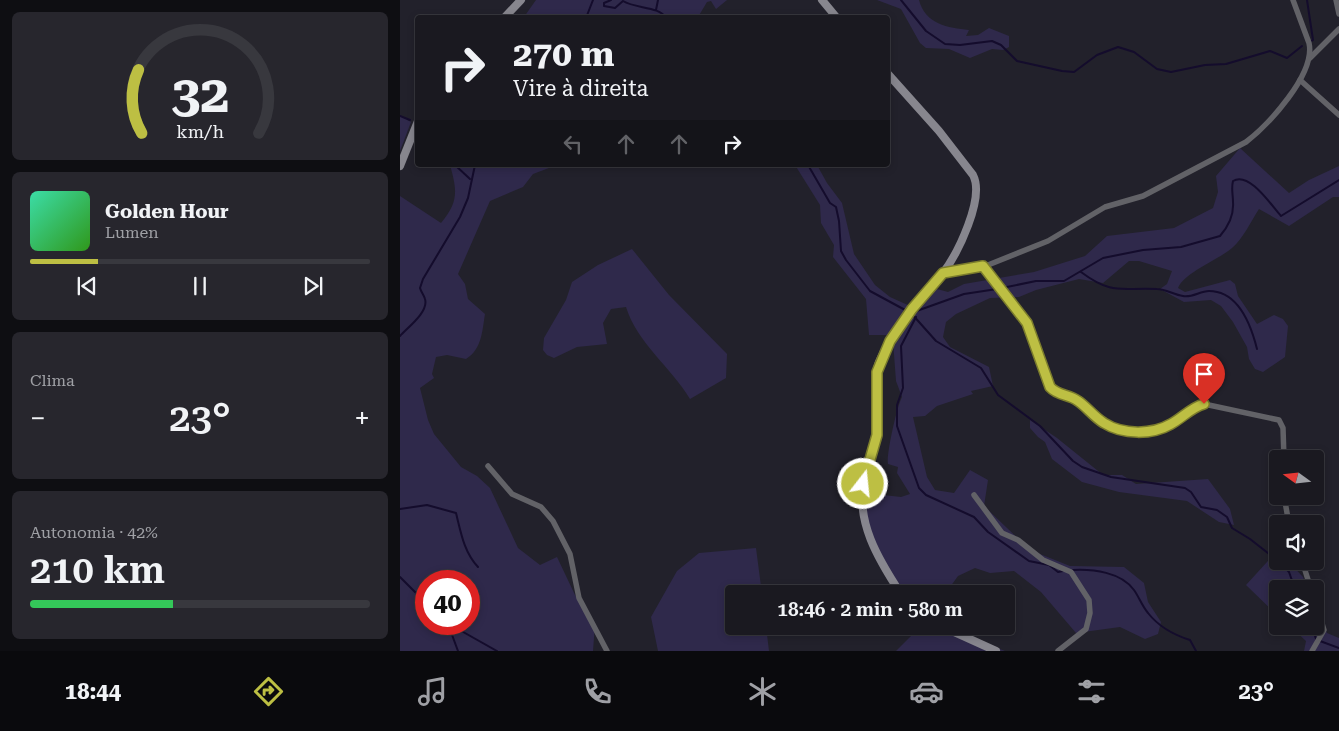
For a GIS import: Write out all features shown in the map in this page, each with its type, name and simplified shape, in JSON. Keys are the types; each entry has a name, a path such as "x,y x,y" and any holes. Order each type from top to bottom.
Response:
{"street":[{"path":"507,15 521,0"},
{"path":"822,0 834,15"},
{"path":"1293,0 1309,44 1310,58"},
{"path":"1336,0 1339,14"},
{"path":"943,273 983,266 1048,242 1105,208 1142,196 1246,142 1260,131 1300,80 1310,58 1339,29"},
{"path":"890,76 939,131 977,183 977,192 971,217 943,273 912,309 890,341 878,365 875,390 877,435 864,477 862,502 864,522 870,539 886,572 895,585"},
{"path":"1300,80 1339,115"},
{"path":"400,166 415,128"},
{"path":"983,266 1027,323 1050,387 1056,392 1077,400 1103,423 1113,427 1146,432 1171,424 1200,405 1217,406 1279,420 1283,428 1284,450"},
{"path":"488,466 512,494 541,507 553,521 570,554 579,598 607,651"},
{"path":"974,495 1002,532 1018,540 1043,560 1070,572 1089,600 1090,613 1086,629 1058,651"},
{"path":"961,635 996,651"},
{"path":"1312,651 1320,635"}],"shaded area":[{"path":"536,0 727,0 716,9 711,1 707,2 699,15 525,15"},
{"path":"877,0 919,0 926,15 932,20 953,28 969,30 966,36 978,35 989,28 1009,36 1009,47 1003,50 992,49 970,58 949,49 926,48 920,43 901,9"},
{"path":"400,116 411,122 400,151"},
{"path":"1240,148 1289,193 1309,180 1339,166 1339,197 1333,197 1289,226 1259,209 1236,244 1226,253 1202,266 1187,277 1178,288 1185,292 1230,280 1235,284 1238,296 1257,324 1274,315 1283,319 1288,326 1285,357 1263,372 1255,369 1249,359 1247,347 1233,322 1221,306 1211,300 1184,302 1160,289 1167,284 1172,271 1139,261 1129,261 1103,283 1079,279 1036,290 1019,297 990,298 956,314 946,322 943,337 950,347 989,367 993,386 971,391 973,394 937,406 925,416 913,417 927,477 935,490 954,493 970,470 988,480 984,506 1030,550 1070,566 1124,567 1144,583 1148,602 1161,622 1158,634 1145,639 1120,627 1076,633 1041,592 1014,571 990,573 975,568 958,576 952,585 896,585 867,532 858,506 857,492 901,497 910,494 897,473 898,467 888,464 892,431 902,397 896,381 893,341 891,335 869,335 866,299 833,257 834,245 821,223 820,205 796,167 818,167 842,203 854,254 875,285 890,297 910,306 937,289 948,292 964,284 1034,272 1085,256 1107,236 1174,228 1213,208 1218,192 1216,176"},
{"path":"450,167 552,167 533,174 523,187 490,201 458,274 465,284 468,299 485,314 478,345 466,359 447,355 436,357 432,374 434,378 420,388 428,420 434,434 461,467 477,476 490,488 518,548 540,565 557,557 575,595 595,624 593,651 400,651 400,196 441,223 451,209 455,195"},
{"path":"632,249 669,295 727,354 726,378 690,399 638,332 626,307 611,309 603,323 607,344 577,347 554,358 547,355 543,350 544,338 566,300 572,282 598,265"},
{"path":"1030,420 1057,438 1103,475 1122,475 1136,484 1208,479 1230,509 1234,525 1219,522 1187,501 1119,492 1082,482 1052,459 1045,442 1030,428"},
{"path":"756,548 761,585 725,585 725,635 767,635 769,651 658,651 651,617 677,571 699,553"},
{"path":"1269,560 1269,570 1296,570 1304,580 1269,580 1269,607 1246,585"},
{"path":"1324,626 1327,633 1339,638 1339,651 1304,651 1306,641 1300,635 1324,635"},
{"path":"912,635 965,635 1005,651 896,651"}],"waterway":[{"path":"587,15 593,0"},
{"path":"611,0 604,3 604,6 615,8 623,1 628,4 653,9 664,15"},
{"path":"656,10 658,0"},
{"path":"901,0 926,31 945,44 960,45 992,41 1001,45 1017,61 1062,71 1074,72 1097,55 1118,47 1134,52 1157,69 1171,72 1205,65 1226,64 1270,51 1287,58 1302,46"},
{"path":"1307,0 1313,40 1310,42"},
{"path":"400,116 410,120"},
{"path":"457,167 470,179"},
{"path":"400,336 424,309 425,299 420,288 423,279 460,217 468,198 475,167"},
{"path":"809,167 830,203 836,207 841,251 846,260 870,291 907,311"},
{"path":"1002,288 1036,281 1064,281 1103,258 1143,250 1181,247 1220,236 1228,225 1233,212 1233,181 1239,179 1253,185 1266,197 1281,216 1339,180"},
{"path":"1081,272 1092,280 1118,289 1160,289 1186,296 1206,291 1219,293 1228,297 1242,311 1257,349"},
{"path":"911,313 964,294 997,289"},
{"path":"911,313 936,341 981,368 998,395 1040,426 1073,461 1082,467 1111,477 1185,488 1191,492 1201,507 1217,510 1227,517 1232,528 1250,539 1283,565 1289,572 1292,580"},
{"path":"916,317 901,346 903,388 897,405 897,426 919,488 926,495 974,517 988,532 1029,561 1049,565 1058,572 1063,571"},
{"path":"400,509 427,505 456,513 466,549 478,567"},
{"path":"1073,570 1098,571 1122,579 1134,590 1152,618 1167,630 1190,640 1196,651"},
{"path":"400,577 415,592"},
{"path":"452,635 458,651"},
{"path":"469,635 497,651"},
{"path":"1315,635 1316,639"},
{"path":"1320,641 1339,648"}],"route":[{"path":"863,484 877,435 875,390 878,365 890,341 912,309 943,273 983,266 992,282 1003,291 1027,323 1050,387 1060,394 1077,400 1106,424 1140,432 1152,431 1171,424 1197,406 1204,404"}]}
